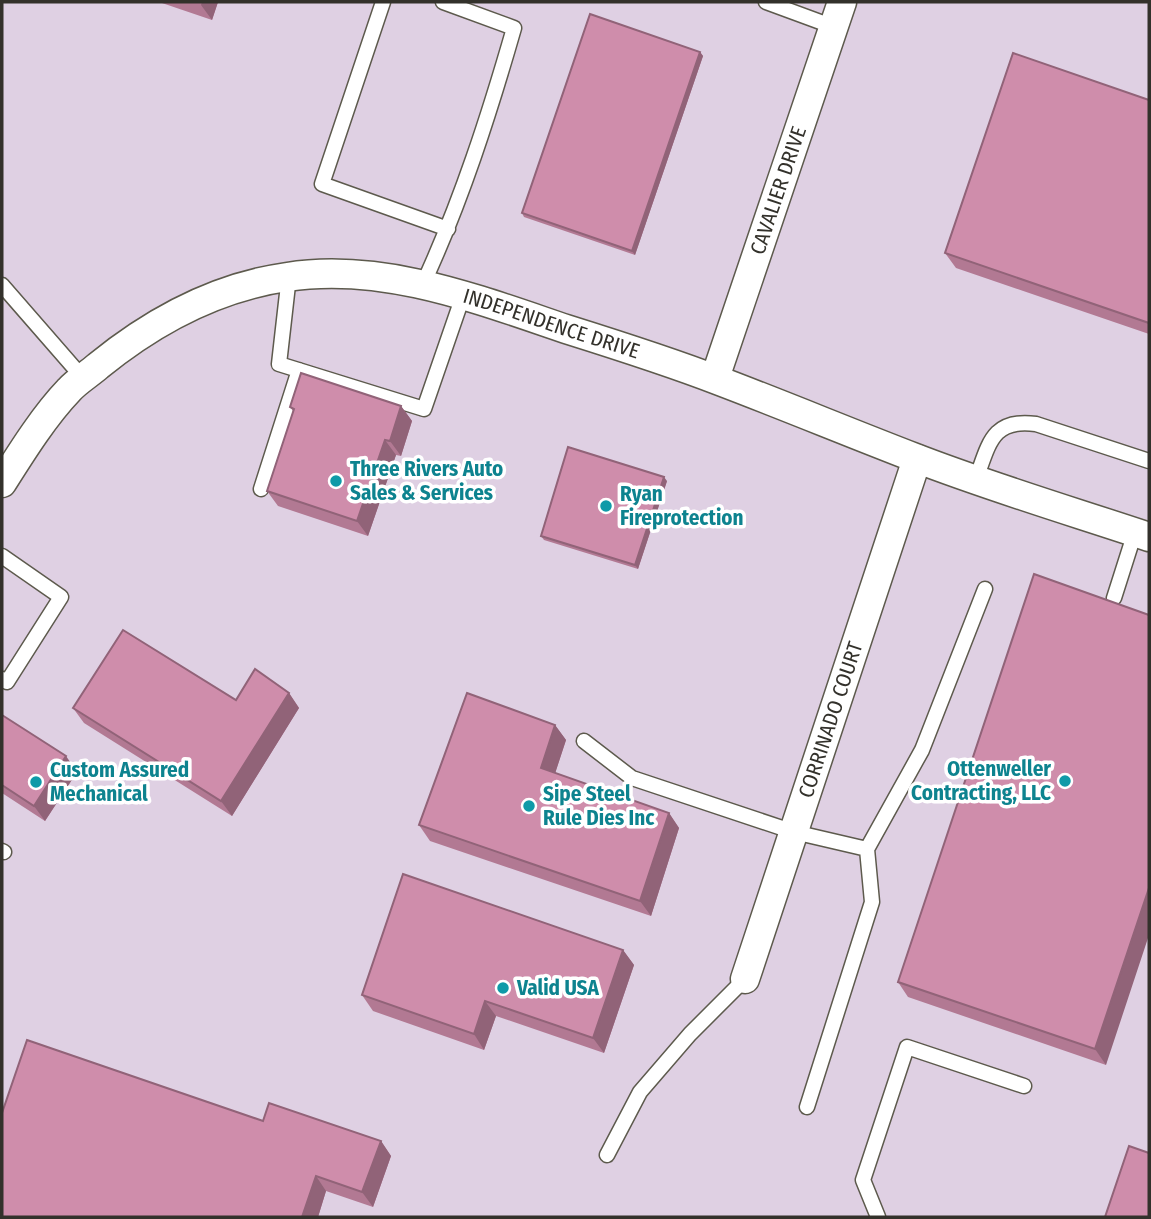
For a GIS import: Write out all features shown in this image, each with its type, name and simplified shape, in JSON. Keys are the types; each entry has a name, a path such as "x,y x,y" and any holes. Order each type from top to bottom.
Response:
{"street":[{"name":"CAVALIER DRIVE","path":"715,378 838,14"},
{"name":"INDEPENDENCE DRIVE","path":"2,483 69,390 118,349 167,319 189,307 242,286 289,276 363,274 423,284 715,378 917,459 1142,535"},
{"name":"CORRINADO COURT","path":"745,979 917,459"}],"lane":[{"path":"383,2 322,184 448,229"},
{"path":"423,284 448,229 499,81 514,28 443,2"},
{"path":"766,2 838,14"},
{"path":"289,276 279,364 424,409 463,296"},
{"path":"2,285 83,378"},
{"path":"261,489 299,370"},
{"path":"976,479 990,442 999,429 1009,424 1036,424 1149,461"},
{"path":"1114,598 1142,535"},
{"path":"2,556 61,597 7,682 2,679"},
{"path":"807,1107 872,902 867,849 922,750 985,589"},
{"path":"584,741 632,778 794,832 867,849"},
{"path":"607,1156 640,1092 690,1034 745,979"},
{"path":"878,1217 863,1180 907,1047 1024,1086"}],"shaded area":[{"path":"2,2 1149,2 1149,1217 2,1217"}],"building":[{"path":"590,14 700,52 632,251 522,213"},
{"path":"1013,53 1149,100 1149,323 945,253"},
{"name":"Three Rivers Auto Sales & Services","path":"301,373 401,406 390,441 385,440 357,521 267,491 294,409 290,407"},
{"name":"Ryan Fireprotection","path":"568,447 664,477 635,565 541,536"},
{"name":"Ottenweller Contracting, LLC","path":"1034,574 1149,615 1149,888 1095,1049 898,982"},
{"path":"123,630 236,700 255,669 289,693 221,801 73,708"},
{"name":"Sipe Steel Rule Dies Inc","path":"467,693 555,725 541,768 669,813 640,901 419,825"},
{"name":"Custom Assured Mechanical","path":"2,715 66,756 34,806 2,785"},
{"name":"Valid USA","path":"403,874 623,950 593,1038 485,1001 474,1034 362,995"},
{"path":"27,1040 263,1121 269,1103 381,1141 362,1192 316,1176 302,1217 2,1217 2,1113"},
{"path":"1129,1146 1149,1153 1149,1217 1105,1217"}],"place":[{"name":"Three Rivers Auto Sales & Services","path":"336,481"},
{"name":"Ryan Fireprotection","path":"606,506"},
{"name":"Ottenweller Contracting, LLC","path":"1065,781"},
{"name":"Custom Assured Mechanical","path":"36,782"},
{"name":"Sipe Steel Rule Dies Inc","path":"529,806"},
{"name":"Valid USA","path":"503,988"}]}
